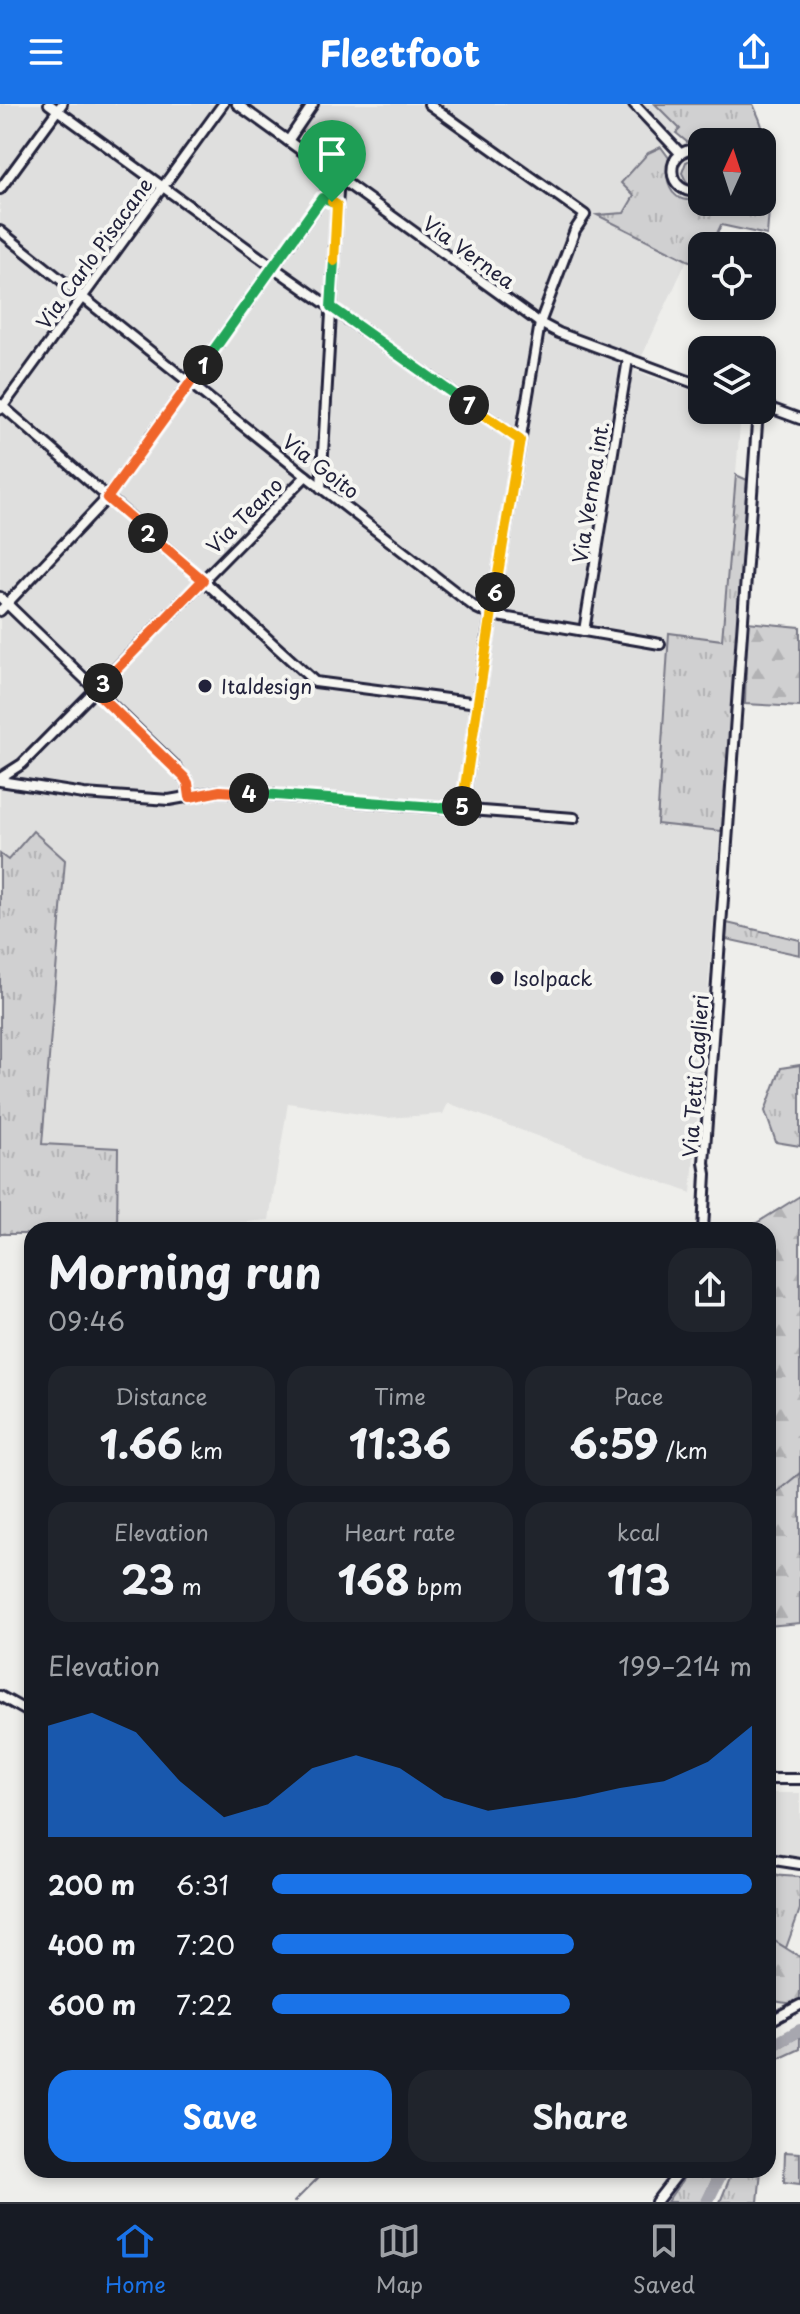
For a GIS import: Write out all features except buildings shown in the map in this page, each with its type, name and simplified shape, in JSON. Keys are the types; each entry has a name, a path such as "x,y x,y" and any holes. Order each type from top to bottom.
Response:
{"street":[{"path":"49,104 60,107 162,187 520,440"},
{"path":"213,116 214,104"},
{"name":"Via Carlo Pisacane","path":"1,407 223,104"},
{"path":"288,141 313,104"},
{"path":"429,104 585,215 575,230 540,323 462,809"},
{"path":"634,104 680,153"},
{"name":"Via Vernea","path":"236,105 540,323 688,381"},
{"path":"0,189 60,107"},
{"path":"688,149 680,153 673,164 673,177 677,184 688,191"},
{"path":"190,797 184,777 2,604 107,498 322,198 341,179"},
{"path":"321,488 341,179"},
{"path":"322,198 337,205"},
{"name":"Via Goito","path":"0,231 476,608 491,615 660,644"},
{"name":"Via Vernea int.","path":"584,631 628,359"},
{"path":"1,407 203,580 315,682 478,703"},
{"path":"776,410 800,419"},
{"name":"Via Tetti Caglieri","path":"703,1222 704,1163 757,424"},
{"name":"Via Teano","path":"0,780 22,764 306,476"},
{"path":"0,780 84,794 169,800 220,791 574,818"},
{"path":"0,1696 24,1710"},
{"path":"776,1779 800,1779"},
{"path":"776,1860 800,1864"},
{"path":"776,2018 800,2005"},
{"path":"656,2202 675,2178"}],"shaded area":[{"path":"0,104 655,104 680,129 661,147 648,153 621,183 634,196 624,213 599,216 687,260 635,371 688,389 688,424 740,424 722,640 669,634 657,824 721,831 691,1193 448,1103 443,1114 386,1118 288,1103 269,1220 117,1222 118,1148 42,1144 65,860 8,861 0,854"},
{"path":"776,1793 800,1793 800,1859 776,1856"}],"green space":[{"path":"655,104 753,104 763,128 688,128 688,142 676,133 680,129"},
{"path":"661,147 669,158 668,181 672,192 686,200 688,216 768,216 767,232 721,225 718,232 688,232 688,260 597,215 624,213 634,196 621,183 648,153"},
{"path":"688,161 688,183 682,173"},
{"path":"736,475 747,480 727,814 721,831 657,824 669,633 722,640"},
{"path":"747,622 800,627 800,707 745,704"},
{"path":"33,831 65,860 42,1144 118,1148 117,1222 24,1222 24,1234 0,1234 0,854 8,860"},
{"path":"727,923 800,940 800,955 726,939"},
{"path":"800,1065 800,1146 776,1142 765,1111 781,1068"},
{"path":"800,1196 800,1623 776,1625 776,1222 758,1222"},
{"path":"776,1876 800,1877 800,1909 786,1948 776,1942"},
{"path":"776,1942 800,1957 800,1999 784,2003 776,2001"},
{"path":"800,2036 800,2049 776,2060 776,2050"},
{"path":"785,2152 800,2153 800,2184 784,2182"},
{"path":"684,2178 713,2178 702,2202 667,2202"},
{"path":"730,2178 760,2178 758,2202 720,2202"}],"waterway":[{"path":"776,1492 800,1473"},
{"path":"776,2044 800,2030"},
{"path":"294,2202 318,2178"},
{"path":"707,2202 719,2178"}],"place":[{"name":"Italdesign","path":"205,686"},
{"name":"Isolpack","path":"497,978"}],"route":[{"path":"322,198 332,202 337,205 331,307 520,440 462,809 220,791 190,797 188,783 175,766 95,691 203,580 107,498 322,198"}]}
